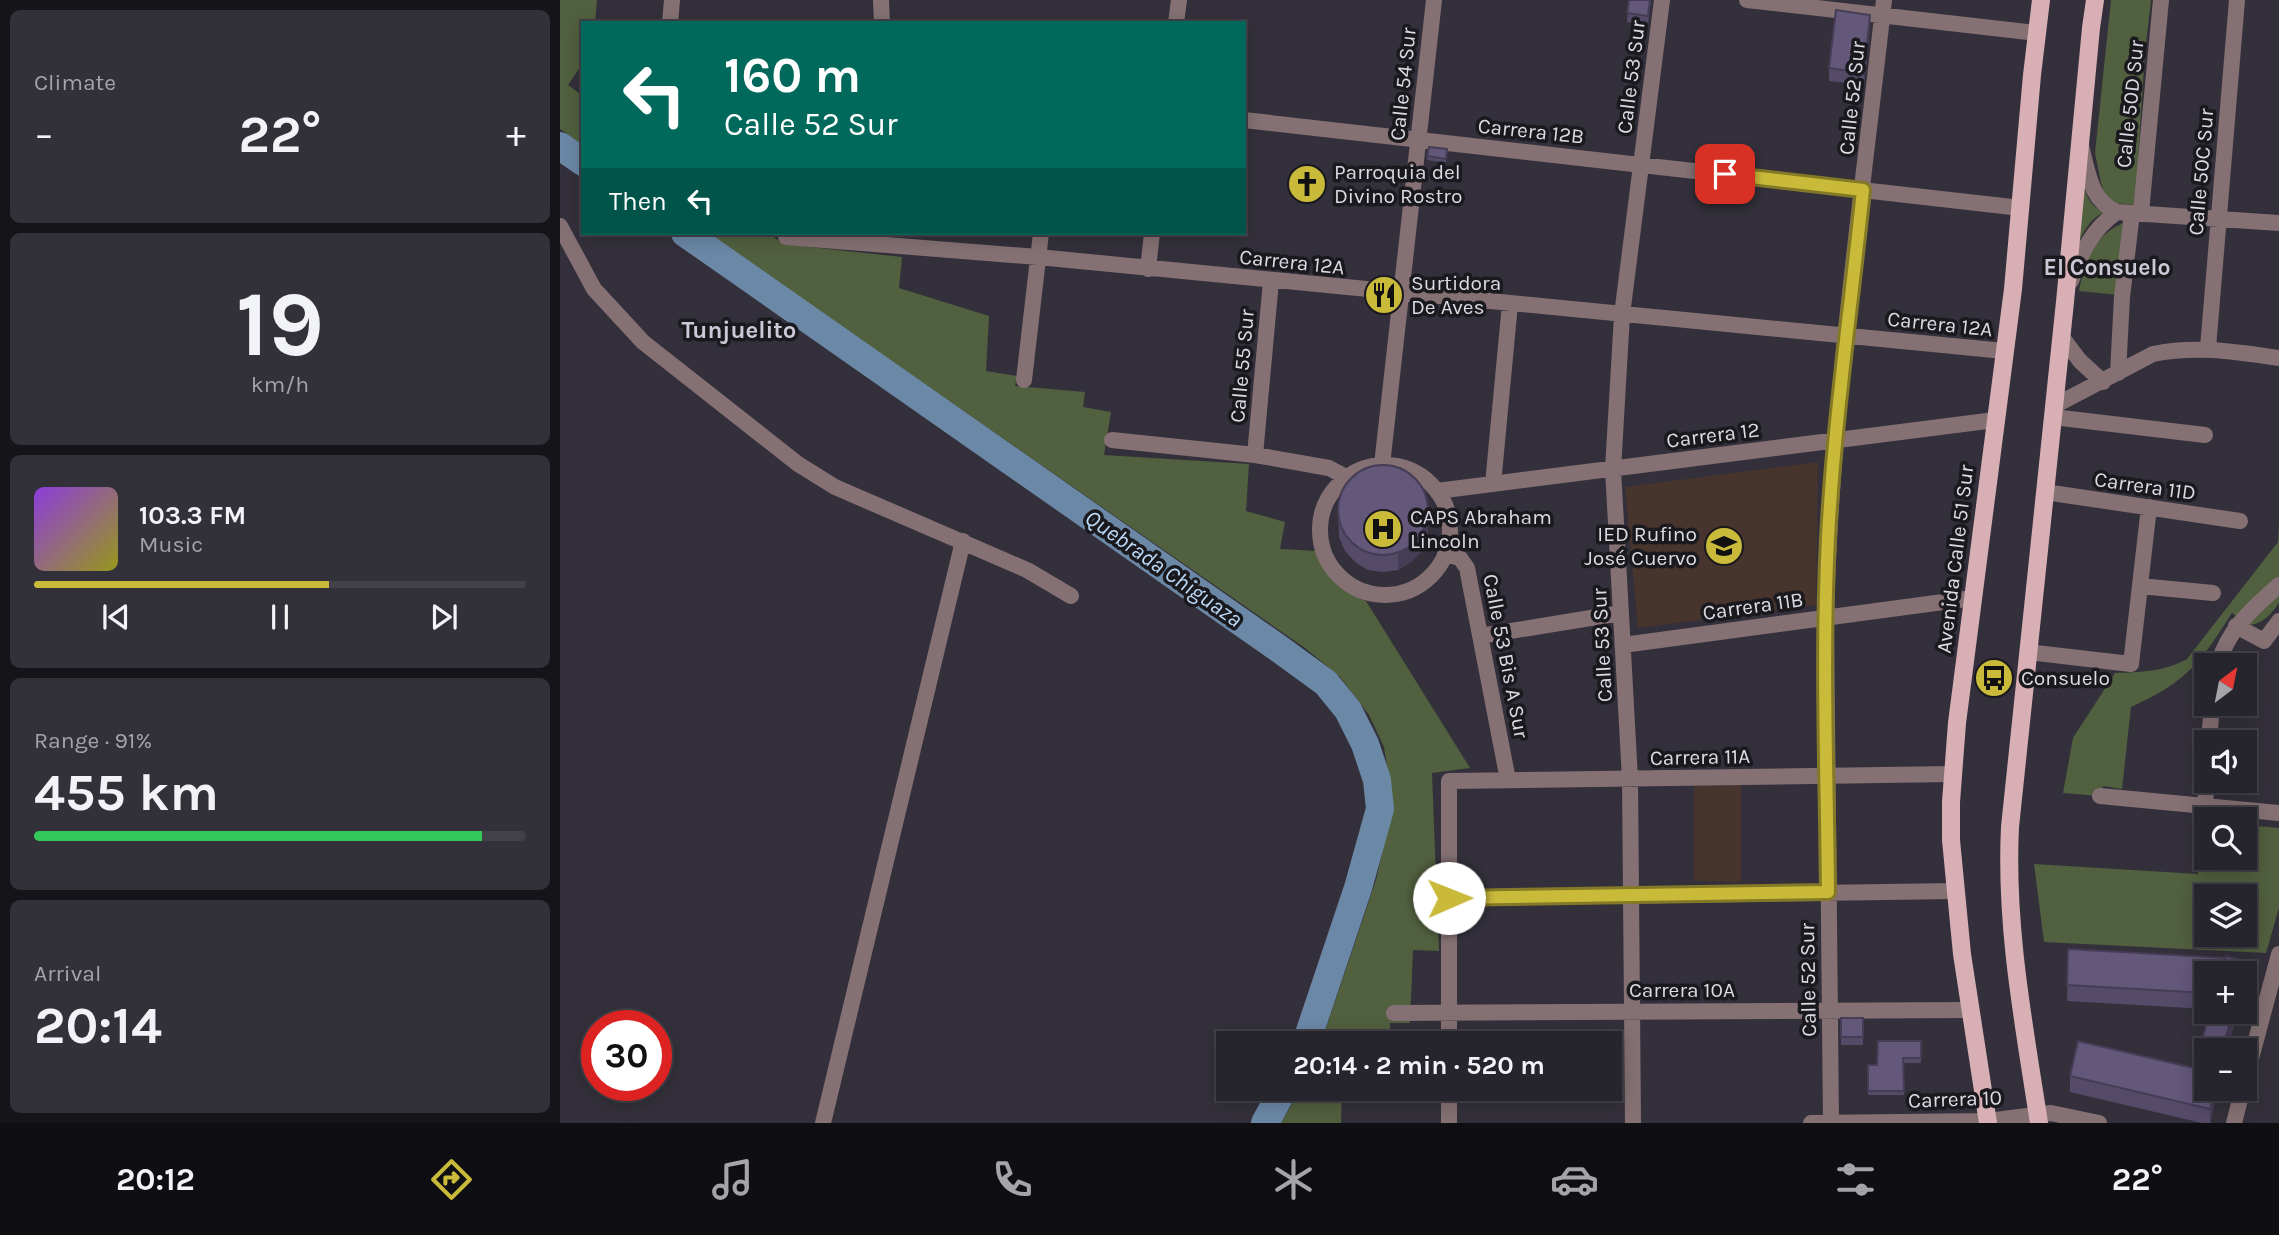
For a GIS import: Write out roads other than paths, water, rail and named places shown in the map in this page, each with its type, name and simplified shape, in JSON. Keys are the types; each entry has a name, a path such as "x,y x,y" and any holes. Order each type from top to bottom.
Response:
{"main road":[{"name":"Avenida Calle 51 Sur","path":"1988,1122 1970,1010 1956,891 1951,840 1952,774 2021,208 2041,0"},
{"path":"2038,1118 2014,956 2008,879 2012,804 2095,0"}],"street":[{"path":"670,21 672,0"},
{"path":"881,0 882,21"},
{"path":"1176,21 1179,0"},
{"name":"Calle 54 Sur","path":"1382,465 1434,0"},
{"name":"Calle 53 Sur","path":"1633,1123 1630,779 1613,469 1622,314 1662,0"},
{"path":"1747,0 1883,8 2036,33"},
{"name":"Calle 50D Sur","path":"2118,373 2130,212 2161,0"},
{"name":"Calle 50C Sur","path":"2208,348 2238,0"},
{"name":"Calle 52 Sur","path":"1831,1123 1826,618 1828,542 1836,440 1883,8"},
{"name":"Carrera 12B","path":"1246,120 2021,208"},
{"path":"2080,141 2096,197 2101,204 2130,212 2279,223"},
{"path":"2065,302 2077,265 2098,226 2130,212"},
{"path":"560,226 594,289 643,342 797,464 835,487 1027,570 1071,596"},
{"path":"1024,380 1041,235"},
{"path":"1148,269 1152,235"},
{"name":"Carrera 12A","path":"786,237 1038,257 2004,351"},
{"name":"Calle 55 Sur","path":"1255,455 1271,281"},
{"path":"1493,484 1510,304"},
{"path":"2061,337 2080,361 2103,382"},
{"path":"2053,412 2153,355 2208,348 2279,358"},
{"path":"2053,412 2205,435"},
{"name":"Carrera 12","path":"1437,491 1995,420"},
{"path":"1112,440 1255,455 1329,468 1346,477"},
{"path":"1382,465 1407,469 1428,482 1437,491 1448,515 1449,542 1445,554 1429,577 1406,592 1388,595 1370,593 1345,581 1327,560 1321,543 1320,524 1324,506 1333,490 1346,477 1357,471 1382,465"},
{"name":"Carrera 11D","path":"2045,492 2240,521"},
{"path":"2028,652 2131,664 2149,508"},
{"path":"824,1123 963,541"},
{"name":"Calle 53 Bis A Sur","path":"1445,554 1460,558 1466,564 1508,780"},
{"path":"2224,653 2236,626 2248,611 2279,585"},
{"path":"2140,586 2213,593"},
{"name":"Carrera 11B","path":"1623,645 1973,598"},
{"path":"1480,636 1621,613"},
{"path":"2236,626 2264,640 2279,621"},
{"name":"Carrera 11A","path":"1449,898 1449,781 1952,774"},
{"path":"2204,806 2205,793"},
{"path":"2100,796 2279,813"},
{"path":"1449,1031 1449,898 1956,891"},
{"path":"2257,1038 2279,954"},
{"name":"Carrera 10A","path":"1394,1013 1970,1010"},
{"path":"1449,1101 1449,1123"},
{"path":"2234,1123 2240,1101"},
{"name":"Carrera 10","path":"1811,1123 1988,1122 2038,1118 2059,1113 2099,1123"}],"waterway":[{"name":"Quebrada Chiguaza","path":"560,146 581,161"},
{"name":"Quebrada Chiguaza","path":"688,235 1278,648 1326,683 1348,710 1365,744 1377,780 1380,809 1358,888 1310,1031"},
{"name":"Quebrada Chiguaza","path":"1265,1123 1277,1101"}],"place":[{"name":"Parroquia del Divino Rostro","path":"1307,184"},
{"name":"Surtidora De Aves","path":"1384,295"},
{"name":"CAPS Abraham Lincoln","path":"1383,529"},
{"name":"IED Rufino José Cuervo","path":"1724,546"},
{"name":"Consuelo","path":"1994,678"}],"district":[{"name":"El Consuelo","path":"2107,267"},
{"name":"Tunjuelito","path":"739,330"}]}
